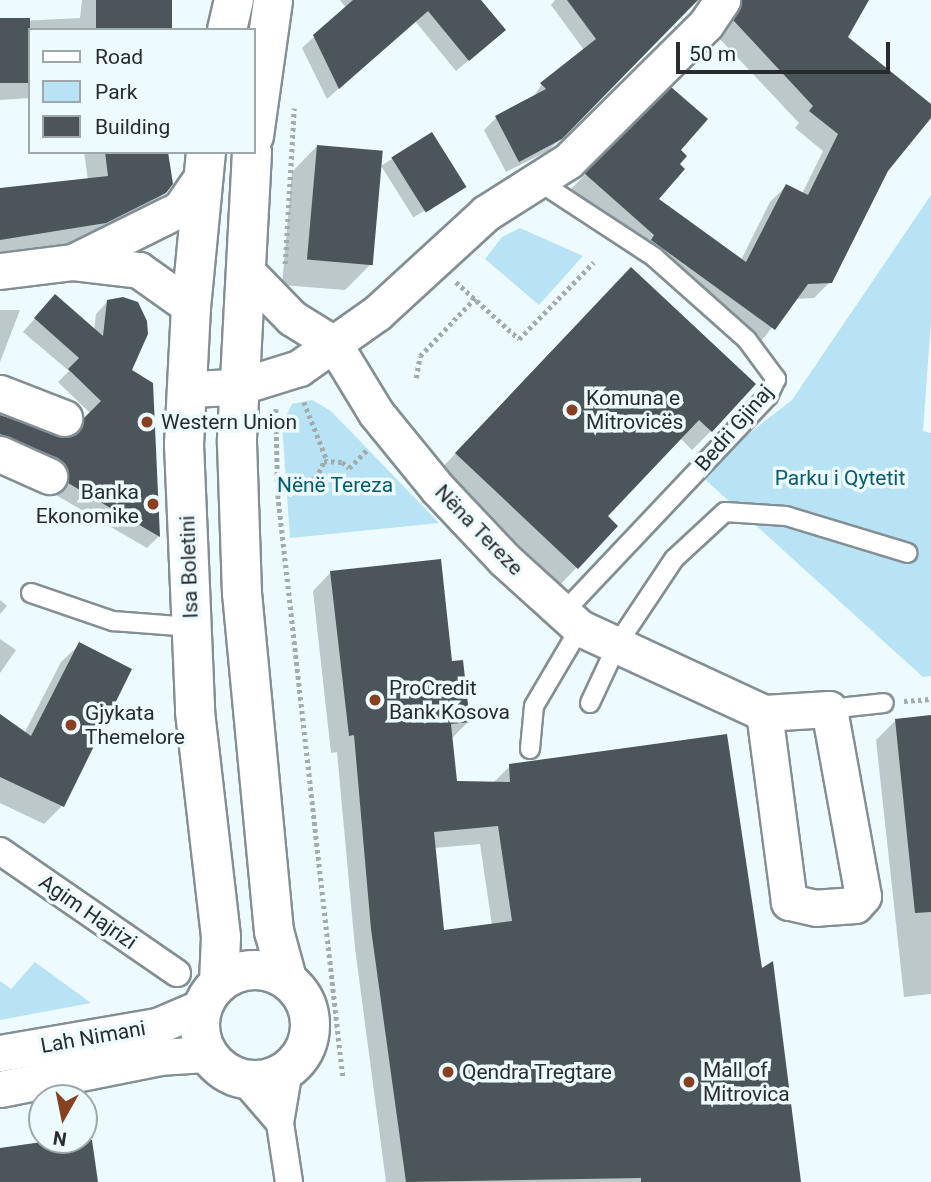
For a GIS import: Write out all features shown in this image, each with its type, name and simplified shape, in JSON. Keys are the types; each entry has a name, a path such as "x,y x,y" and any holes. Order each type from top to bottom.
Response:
{"street":[{"path":"227,28 234,0"},
{"path":"256,122 273,0"},
{"path":"186,389 238,387 299,368 377,313 486,213 568,161 706,24 722,0"},
{"path":"252,154 238,387 242,593 274,931 287,979 303,999 310,1023 305,1048 289,1069 279,1123 289,1182"},
{"path":"73,262 180,209 203,177 247,208"},
{"name":"Isa Boletini","path":"202,1002 221,937 195,712 191,627 186,389 203,177"},
{"path":"0,271 73,262 139,270 191,307"},
{"path":"245,270 282,308 334,344"},
{"name":"Nëna Tereze","path":"334,344 376,412 438,489 505,560 572,620 764,713 829,709"},
{"path":"0,393 64,418"},
{"path":"0,454 49,476"},
{"path":"764,713 789,902 841,908 855,905 863,896 829,709"},
{"name":"Agim Hajrizi","path":"0,851 177,973"},
{"path":"287,979 253,969 202,1002 199,1031 207,1054 222,1070 242,1079 258,1080 289,1069"},
{"name":"Lah Nimani","path":"0,1053 123,1034 202,1002"},
{"name":"Lah Nimani","path":"0,1089 160,1057 207,1054"},
{"path":"242,1079 279,1123"}],"lane":[{"name":"Bedri Gjinaj","path":"538,181 654,257 747,340 776,379 768,396 572,620"},
{"path":"590,702 618,643 674,559 725,512 786,516 908,553"},
{"path":"31,593 113,621 191,627"},
{"path":"530,749 534,706 572,620"},
{"path":"829,709 884,703"}],"path":[{"path":"282,308 295,102"},
{"path":"433,260 519,339 594,262"},
{"path":"416,378 420,356 475,298"},
{"path":"278,376 277,485 343,1077"},
{"path":"304,401 327,461"},
{"path":"327,461 342,461 349,467 368,449"},
{"path":"277,485 316,479 327,461"}],"green space":[{"name":"Parku i Qytetit","path":"931,195 931,321 923,431 931,433 931,676 923,677 698,473 792,400"},
{"path":"520,228 583,256 539,305 485,259 502,237"},
{"name":"Nënë Tereza","path":"312,400 331,411 439,523 290,538 282,424 292,404"},
{"path":"35,962 91,1003 0,1020 0,981 11,989"}],"building":[{"path":"96,0 172,0 172,28 96,28"},
{"path":"353,0 481,0 506,30 469,61 428,11 339,89 313,35"},
{"path":"567,0 698,0 562,139 519,162 495,116 546,89 540,83 596,39"},
{"path":"742,0 869,0 848,37 931,104 931,118 888,171 832,283 808,284 775,330 651,240 654,235 584,173 671,87 708,119 681,150 687,156 680,164 685,169 659,199 746,262 786,184 808,195 838,134 809,111 813,106 733,20"},
{"path":"0,18 30,18 28,83 0,83"},
{"path":"432,132 466,187 426,213 391,157"},
{"path":"317,145 383,151 373,265 307,260"},
{"path":"105,154 168,154 173,184 166,193 106,223 0,240 0,188 108,176"},
{"name":"Komuna e Mitrovicës","path":"631,267 756,384 712,432 699,420 608,516 618,526 578,569 455,453"},
{"path":"55,294 103,336 107,300 123,297 138,302 147,321 148,334 132,370 153,383 160,537 68,483 66,465 58,458 0,434 0,415 68,438 77,433 84,418 101,401 68,369 79,358 34,318"},
{"path":"441,559 452,661 463,660 470,722 451,724 457,781 510,782 509,764 727,734 762,968 773,961 801,1182 641,1182 641,1178 406,1182 371,929 354,735 349,736 330,571","holes":["498,826 512,921 444,930 434,832"]},
{"name":"Gjykata Themelore","path":"79,642 132,669 64,807 0,777 0,714 31,736"},
{"path":"931,715 931,912 915,913 895,719"},
{"path":"28,1144 28,1154 94,1154 98,1182 0,1182 0,1148"}],"place":[{"name":"Komuna e Mitrovicës","path":"572,410"},
{"name":"Western Union","path":"147,422"},
{"name":"Banka Ekonomike","path":"153,504"},
{"name":"ProCredit Bank Kosova","path":"375,700"},
{"name":"Gjykata Themelore","path":"71,725"},
{"name":"Qendra Tregtare","path":"448,1072"},
{"name":"Mall of Mitrovica","path":"689,1082"}]}
